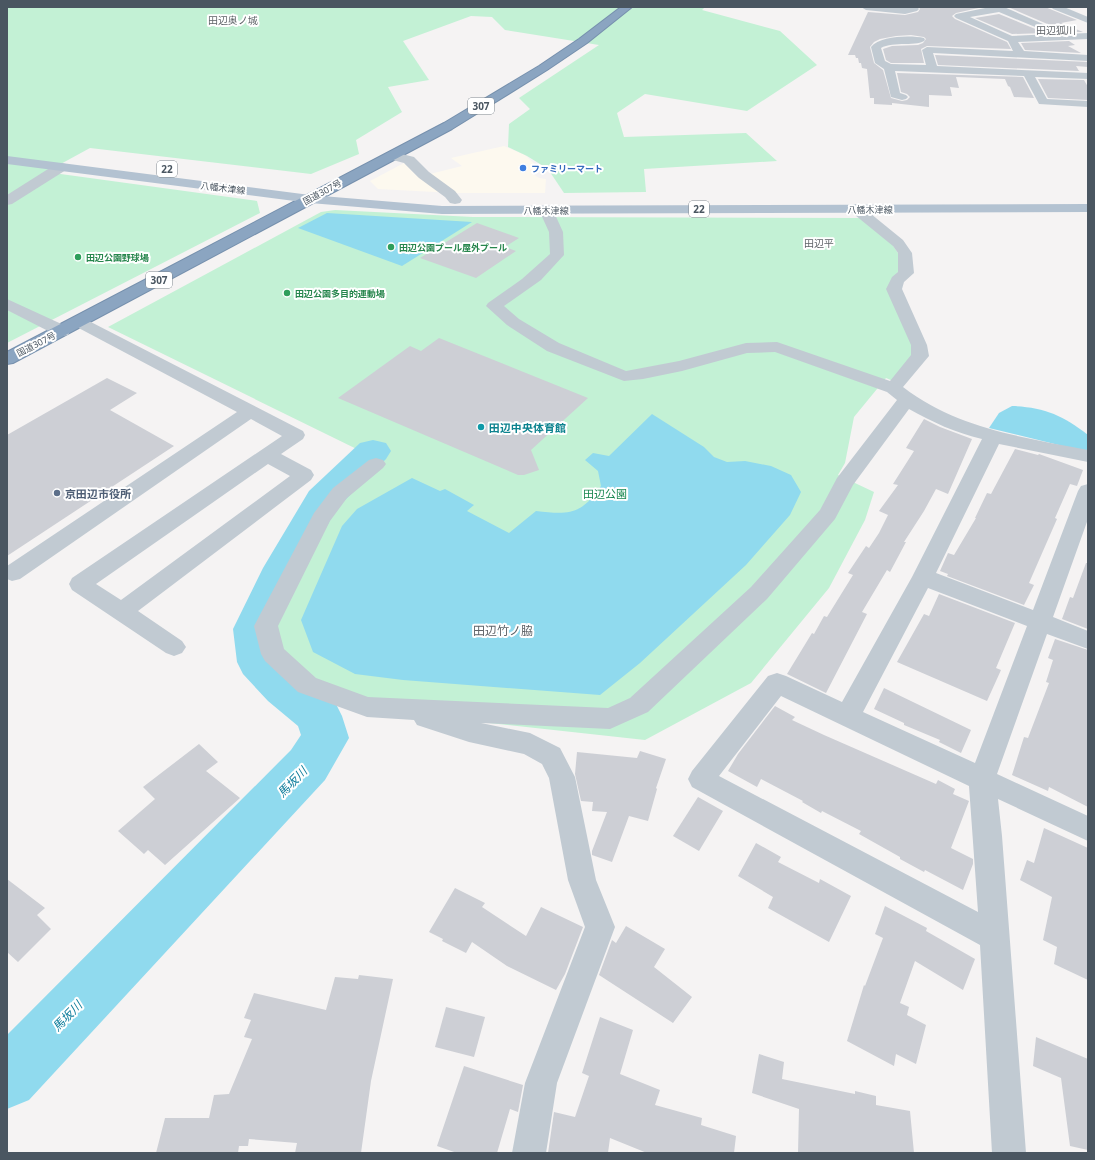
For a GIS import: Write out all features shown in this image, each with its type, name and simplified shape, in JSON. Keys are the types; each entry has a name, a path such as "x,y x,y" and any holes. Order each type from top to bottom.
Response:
{"highway":[{"name":"国道307号","path":"7,359 70,327 326,190 394,156 455,122 543,68 583,41 627,7"}],"main road":[{"name":"八幡木津線","path":"7,150 357,194 456,200 552,202 1088,198"},
{"name":"八幡木津線","path":"7,160 310,199 435,210 1088,208"}],"street":[{"path":"866,7 907,9 906,26 920,40 927,50 933,69"},
{"path":"1056,7 1088,20"},
{"path":"1088,36 1068,37 1011,40 959,16 998,8 1068,37 1088,47"},
{"path":"920,40 886,41 876,47 880,62 889,67 1088,76"},
{"path":"1011,40 1021,54"},
{"path":"927,50 1088,58"},
{"path":"889,67 895,95 902,97"},
{"path":"1028,74 1043,102 1088,104"},
{"path":"394,156 409,160 424,175 456,200"},
{"path":"7,201 61,167"},
{"path":"376,464 340,493 321,518 266,626 273,654 307,685 367,706 610,719 639,705 759,593 828,514 844,483 899,394 920,356 919,345 894,289 897,280 906,273 905,253 898,243 855,208"},
{"path":"546,210 556,232 557,255 550,264 530,281 494,306 513,322 553,347 624,376 643,374 682,366 746,348 777,347 899,394 943,420 993,437 1088,456"},
{"path":"7,304 70,327 251,411 296,435 80,584 174,647"},
{"path":"12,573 251,411"},
{"path":"848,715 923,577 993,437"},
{"path":"122,612 304,475 267,455"},
{"path":"1009,1153 988,836 982,779 1088,492"},
{"path":"923,577 1088,640"},
{"path":"994,936 701,779 777,683 848,715 1088,829"},
{"path":"391,708 468,731 530,744 551,756 562,777 582,880 600,927 541,1083 529,1153"}],"shaded area":[{"path":"504,146 525,155 542,171 533,174 539,178 546,179 545,193 454,193 378,189 370,181 404,163 418,177 462,166 451,158"}],"green space":[{"path":"7,7 705,7 702,10 780,31 817,65 747,111 645,94 617,113 624,137 746,133 777,161 644,169 646,192 564,193 548,169 527,156 508,147 509,124 530,109 519,98 599,45 505,30 492,17 471,16 403,41 429,80 388,87 402,112 356,140 359,154 311,174 90,148 46,172 257,201 260,213 7,343"},
{"name":"田辺公園","path":"335,210 473,217 861,218 890,241 898,253 899,271 889,284 915,352 893,381 886,378 854,417 845,463 838,475 874,492 865,520 829,588 751,683 645,740 443,718 300,689 262,626 336,492 375,458 108,327 321,212"}],"water":[{"name":"田辺公園プール屋外プール","path":"327,213 472,222 402,266 298,228"},
{"path":"1012,406 1043,410 1070,422 1088,435 1088,450 1079,450 989,428 999,413"},
{"path":"652,414 704,447 714,457 727,462 745,461 771,466 791,475 801,492 790,515 746,565 640,663 600,695 403,680 355,674 313,652 301,620 342,526 357,509 412,478 440,491 445,489 474,505 467,511 509,533 536,511 557,513 573,511 587,503 601,486 598,471 585,460 593,453 609,456"}],"building":[{"path":"919,7 983,7 956,13 952,16 955,19 1007,42 1011,49 927,46 921,49 924,63 891,63 886,60 883,49 892,46 918,45 923,43 926,39 924,37 911,35 880,39 874,42 870,47 874,63 883,70 891,98 902,101 907,100 910,97 901,92 897,73 1023,77 1034,98 1014,97 1005,79 956,77 959,88 950,87 952,96 929,95 929,107 892,103 892,105 874,104 874,98 870,98 867,69 862,68 861,63 859,63 858,58 856,58 855,55 848,55 868,12 905,15 918,12 920,9"},
{"path":"1008,7 1045,7 1077,20 1061,23 1083,32 1066,32"},
{"path":"999,14 1045,33 1012,34 975,18"},
{"path":"1069,41 1075,45 1068,46 1081,53 1025,50 1021,43"},
{"path":"935,55 1088,62 1088,67 1076,66 1079,71 938,65"},
{"path":"1038,79 1084,80 1088,87 1088,100 1048,98"},
{"path":"477,223 519,238 505,247 516,251 476,278 420,258"},
{"name":"田辺中央体育館","path":"439,338 588,398 531,450 539,470 524,475 518,475 338,398 410,346 421,351"},
{"name":"京田辺市役所","path":"107,378 137,393 110,410 174,446 7,556 7,435"},
{"path":"924,419 940,427 972,439 948,494 936,489 904,542 906,542 890,572 887,570 862,612 867,614 826,693 787,674 812,633 814,634 824,616 827,617 853,575 848,573 866,546 869,548 879,533 888,515 879,511 898,485 893,484 914,451 906,448"},
{"path":"1015,449 1039,454 1083,470 1077,486 1070,484 1055,518 1057,519 1029,583 1034,585 1024,605 947,576 948,574 940,571 948,553 954,555 976,518 987,493 991,494"},
{"path":"1086,563 1088,563 1088,629 1062,619 1070,597 1073,598"},
{"path":"939,594 1015,623 996,668 1001,670 987,701 897,662 924,614 929,616"},
{"path":"1055,639 1088,650 1088,807 1049,787 1048,791 1012,775 1024,737 1028,738 1049,683 1046,682 1053,660 1048,658"},
{"path":"884,688 971,730 961,753 939,742 940,740 904,725 904,723 874,709"},
{"path":"775,706 795,717 792,720 824,735 936,784 938,780 955,789 953,794 969,801 951,848 973,859 973,864 963,890 900,859 900,857 859,834 861,831 822,811 821,813 802,802 803,801 761,779 757,787 728,771 738,754"},
{"path":"199,744 218,762 206,771 240,798 165,865 148,850 144,854 118,831 155,799 143,787"},
{"path":"640,751 666,759 656,788 657,789 648,821 629,816 612,862 592,855 592,851 607,812 592,811 593,802 581,801 575,774 577,752 637,758"},
{"path":"698,797 723,811 699,851 673,836"},
{"path":"1044,828 1088,848 1088,980 1054,964 1057,947 1043,940 1052,897 1020,880 1027,860 1034,863"},
{"path":"756,843 781,857 778,862 819,883 820,879 851,896 829,942 768,908 773,897 738,876"},
{"path":"7,879 45,908 37,915 51,929 18,962 7,952"},
{"path":"455,888 485,903 482,907 526,936 541,907 583,927 565,974 556,990 507,966 472,942 466,953 442,941 443,939 429,932"},
{"path":"885,906 927,928 926,931 975,959 963,990 915,961 900,1003 909,1007 907,1015 926,1025 916,1064 896,1054 894,1066 847,1041 864,985 865,986 883,938 875,934"},
{"path":"626,926 665,949 654,967 692,997 673,1023 599,975 612,940 616,943"},
{"path":"359,975 393,979 371,1081 361,1153 295,1153 297,1143 249,1139 248,1146 239,1146 238,1153 156,1153 165,1118 209,1118 214,1095 229,1094 252,1039 244,1037 251,1020 244,1018 254,993 326,1010 335,977 358,979"},
{"path":"446,1007 485,1017 474,1057 435,1047"},
{"path":"600,1017 633,1030 620,1074 660,1090 655,1105 702,1118 701,1125 736,1136 734,1153 647,1153 610,1138 608,1153 548,1153 554,1112 575,1117 589,1076 582,1073"},
{"path":"1036,1037 1088,1059 1088,1150 1070,1146 1061,1078 1033,1066"},
{"path":"759,1054 784,1062 782,1079 855,1094 855,1091 876,1096 876,1105 910,1111 914,1153 798,1153 799,1109 752,1093"},
{"path":"464,1066 523,1085 518,1112 510,1109 497,1153 457,1153 437,1146"}],"waterway":[{"name":"馬坂川","path":"7,1078 308,765 325,738 319,716 284,688 259,662 254,629 283,568 322,500 373,451"}],"place":[{"name":"ファミリーマート","path":"523,168"},
{"name":"田辺公園プール屋外プール","path":"391,247"},
{"name":"田辺公園野球場","path":"78,257"},
{"name":"田辺公園多目的運動場","path":"287,293"},
{"name":"田辺中央体育館","path":"481,427"},
{"name":"京田辺市役所","path":"57,493"}],"district":[{"name":"田辺奥ノ城","path":"233,20"},
{"name":"田辺狐川","path":"1056,30"},
{"name":"田辺平","path":"819,243"},
{"name":"田辺竹ノ脇","path":"503,630"}]}
